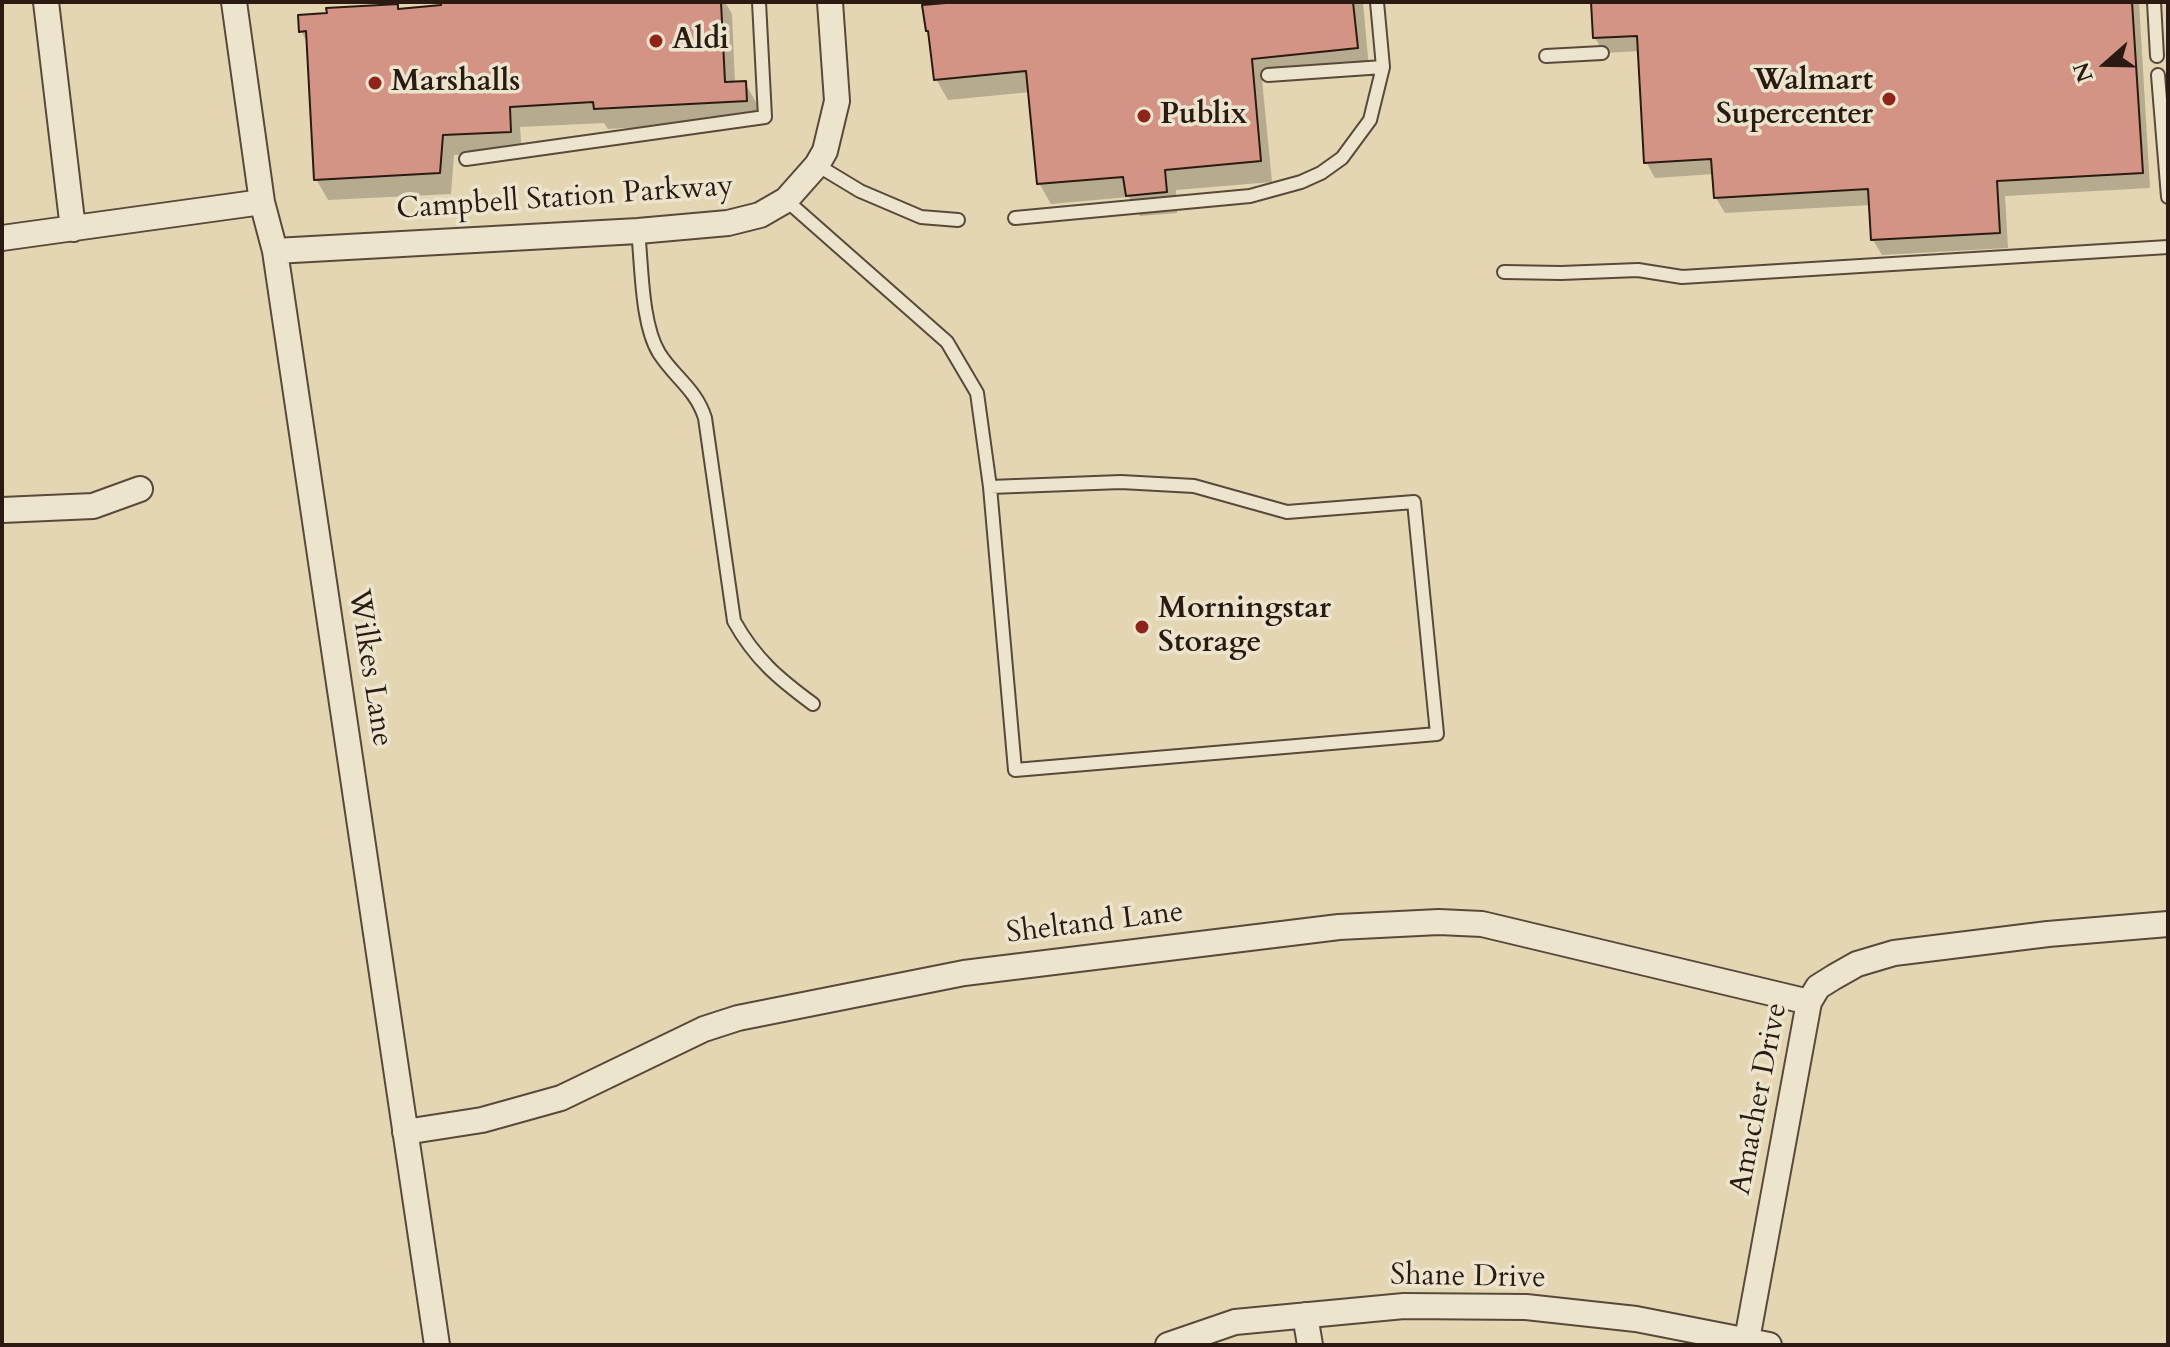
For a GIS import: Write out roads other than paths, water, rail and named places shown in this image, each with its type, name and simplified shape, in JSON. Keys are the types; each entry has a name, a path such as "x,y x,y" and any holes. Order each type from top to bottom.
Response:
{"street":[{"path":"46,2 73,229"},
{"name":"Wilkes Lane","path":"234,2 262,202 275,251 437,1345"},
{"name":"Campbell Station Parkway","path":"275,251 638,231 728,223 760,215 786,200 817,165 825,151 837,101 830,2"},
{"path":"2,238 262,202"},
{"path":"2,510 93,506 140,489"},
{"name":"Sheltand Lane","path":"405,1132 482,1120 561,1098 704,1029 774,1009 964,973 1339,927 1427,922 1482,924 1809,1002"},
{"name":"Amacher Drive","path":"1754,1344 1809,1002 1818,987 1857,964 1894,953 2048,934 2168,924"},
{"name":"Shane Drive","path":"1168,1345 1235,1322 1404,1306 1526,1307 1636,1319 1754,1344"},
{"path":"1305,1315 1310,1345"}],"lane":[{"path":"466,159 765,117 763,2"},
{"path":"1015,218 1250,196 1301,182 1342,158 1370,120 1383,67 1377,2"},
{"path":"2154,2 2157,56"},
{"path":"1546,56 1602,53"},
{"path":"1268,75 1383,67"},
{"path":"2158,75 2168,194"},
{"path":"817,165 860,191 921,217 958,220"},
{"path":"786,200 947,342 977,393 990,487 1015,770 1437,734 1414,502 1287,512 1194,486 1121,482 990,487"},
{"path":"638,231 652,338 659,353 700,401 705,418 734,621 749,648 780,680 813,704"},
{"path":"1504,272 1638,270 1682,277 2168,247"}],"place":[{"name":"Aldi","path":"656,41"},
{"name":"Marshalls","path":"375,83"},
{"name":"Walmart Supercenter","path":"1889,99"},
{"name":"Publix","path":"1144,116"},
{"name":"Morningstar Storage","path":"1142,627"}]}
